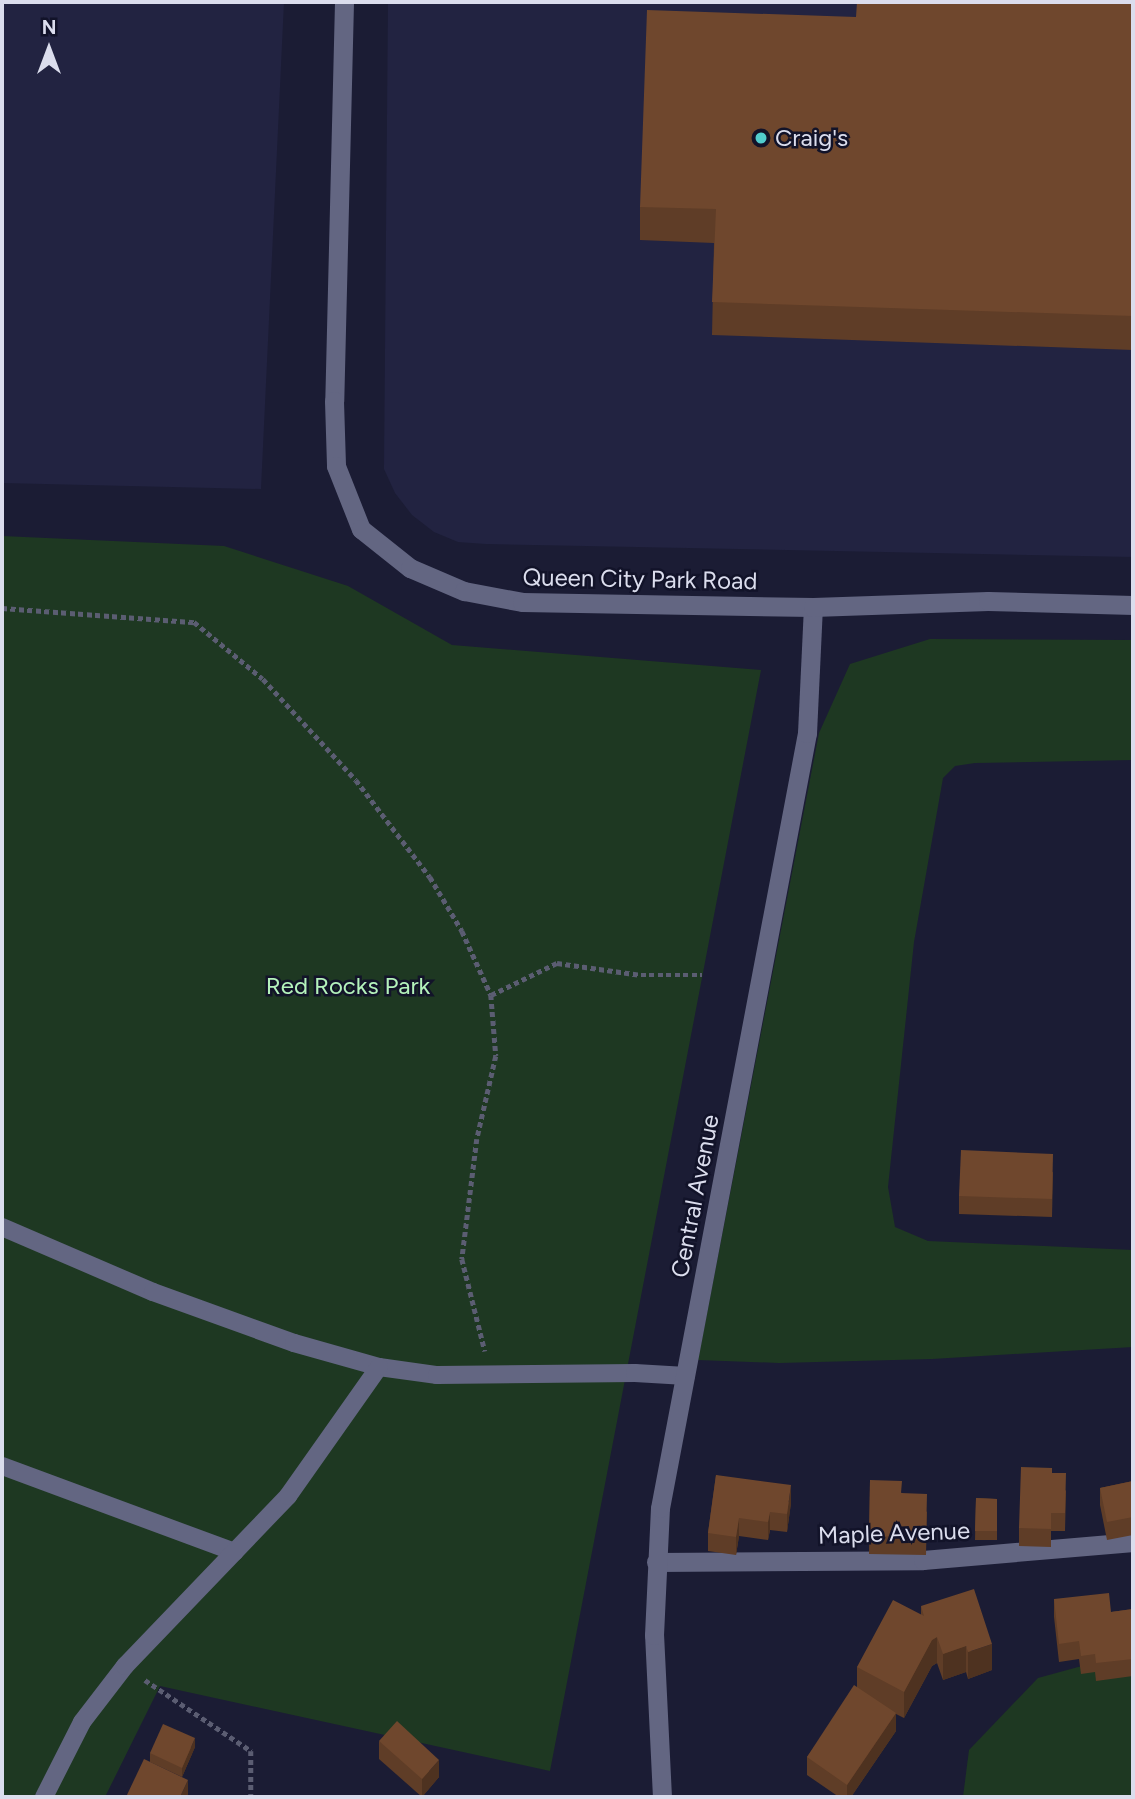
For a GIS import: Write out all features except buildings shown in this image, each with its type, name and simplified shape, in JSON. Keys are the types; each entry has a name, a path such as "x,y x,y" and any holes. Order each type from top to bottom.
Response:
{"street":[{"name":"Queen City Park Road","path":"344,2 334,401 336,466 361,529 411,568 464,591 522,602 813,607 988,601 1133,604"},
{"name":"Central Avenue","path":"662,1797 654,1635 660,1508 807,733 813,607"},
{"name":"Maple Avenue","path":"656,1562 923,1560 1133,1542"}],"lane":[{"path":"2,1227 166,1297 294,1343 379,1367 438,1375 635,1373 686,1376"},
{"path":"44,1797 82,1722 125,1666 288,1496 379,1367"},
{"path":"2,1466 235,1552"}],"path":[{"path":"2,608 194,622 263,679 356,780 430,877 462,930 491,995 496,1056 477,1139 462,1259 489,1376"},
{"path":"491,995 557,963 641,975 702,975"},
{"path":"125,1666 251,1751 251,1797"}],"shaded area":[{"path":"2,2 284,2 261,489 2,483"},
{"path":"388,2 1133,2 1133,557 486,544 458,542 434,532 412,515 395,493 384,469"}],"green space":[{"name":"Red Rocks Park","path":"2,536 224,546 348,586 452,645 761,670 550,1771 160,1686 105,1797 2,1797"},
{"path":"930,639 1133,640 1133,760 975,763 955,766 943,778 914,942 888,1187 895,1227 928,1241 1133,1250 1133,1347 932,1359 779,1363 698,1360 819,733 850,664"},
{"path":"1133,1652 1133,1797 963,1797 969,1750 1038,1678"}],"place":[{"name":"Craig's","path":"761,138"}]}
